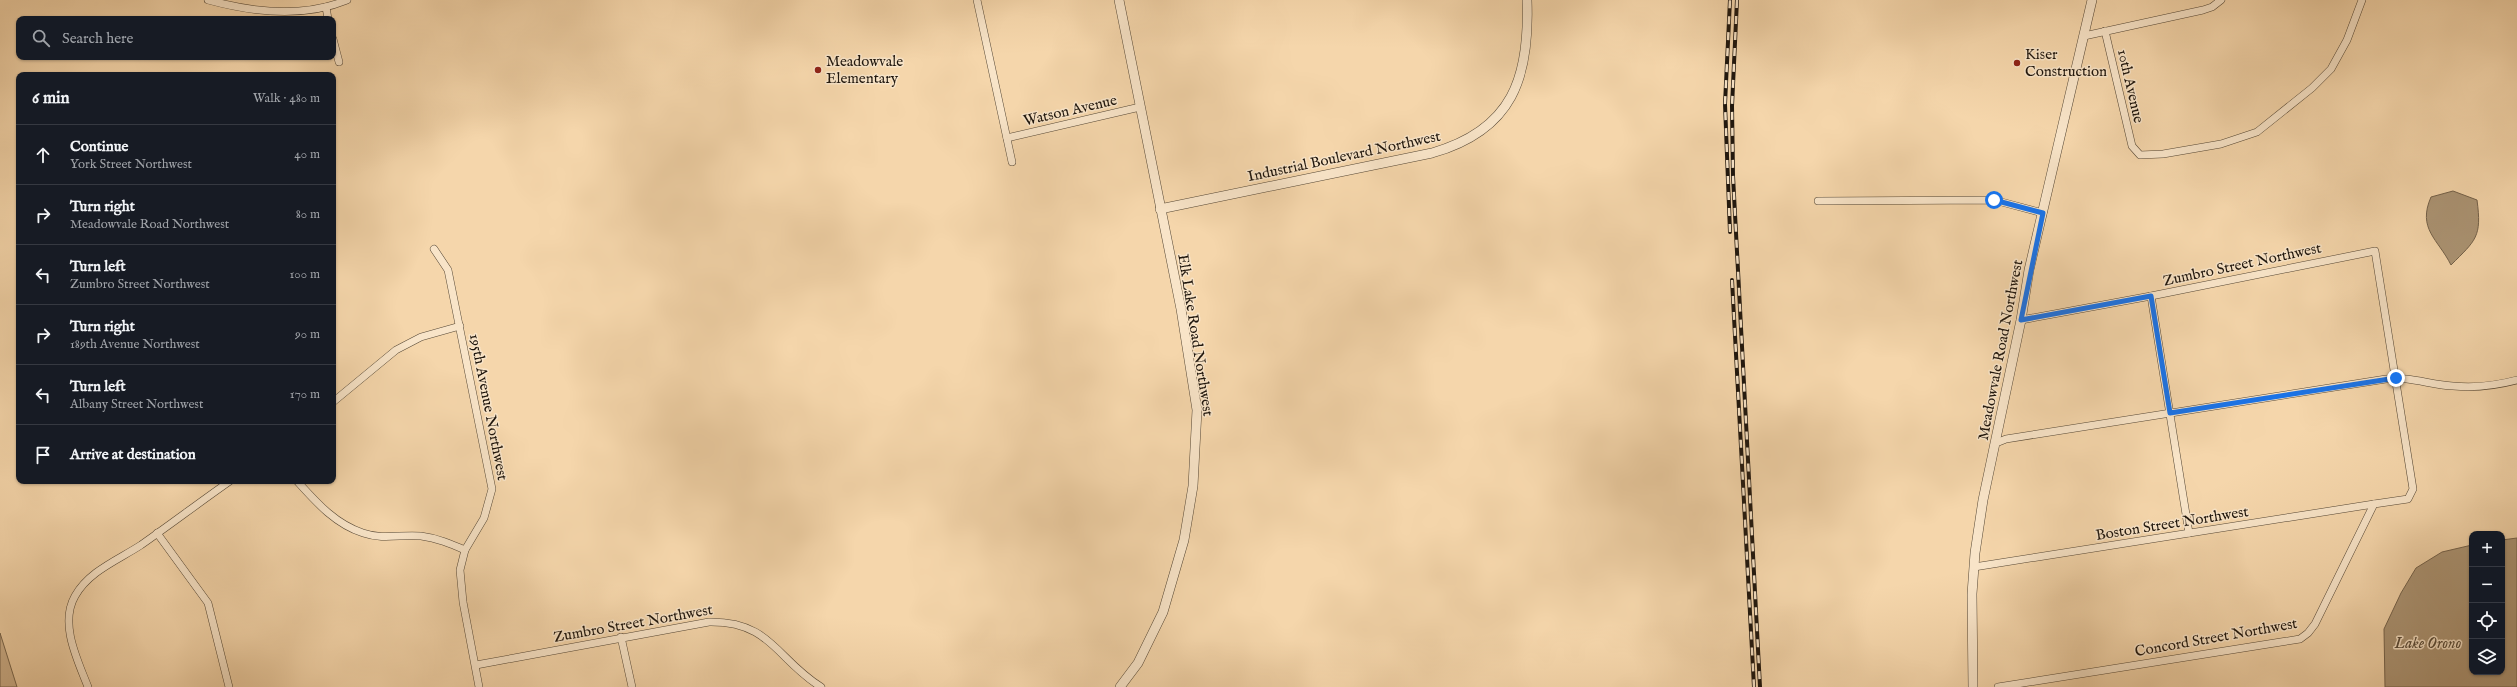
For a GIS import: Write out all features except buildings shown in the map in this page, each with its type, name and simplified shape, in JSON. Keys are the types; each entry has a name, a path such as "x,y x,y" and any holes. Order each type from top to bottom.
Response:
{"street":[{"path":"208,0 257,9 289,11 326,7 347,0"},
{"path":"977,0 1012,162"},
{"name":"Elk Lake Road Northwest","path":"1119,0 1181,309 1197,410 1193,486 1184,540 1163,612 1138,663 1120,687"},
{"name":"Industrial Boulevard Northwest","path":"1160,209 1432,153 1464,141 1477,133 1500,112 1516,87 1525,59 1527,44 1527,0"},
{"name":"Meadowvale Road Northwest","path":"1973,687 1971,645 1974,567 1983,500 2043,213 2092,0"},
{"path":"2084,36 2203,10 2212,7 2220,0"},
{"name":"10th Avenue","path":"2105,31 2132,146 2135,152 2146,156 2228,142 2257,132 2323,79 2337,60 2348,40 2362,0"},
{"path":"326,7 328,16"},
{"path":"336,50 339,62"},
{"name":"Watson Avenue","path":"1007,138 1140,107"},
{"path":"1818,201 1994,200 2043,213"},
{"name":"195th Avenue Northwest","path":"434,249 448,270 492,489 484,518 465,550 460,570 463,602 479,687"},
{"name":"Zumbro Street Northwest","path":"2021,320 2151,296 2375,250 2396,378"},
{"path":"2151,296 2189,533"},
{"path":"336,400 396,350 421,337 460,326"},
{"path":"1996,443 2006,438 2396,378 2415,379 2453,386 2517,380"},
{"path":"2374,504 2408,499 2413,489 2396,378"},
{"path":"88,687 71,640 70,615 74,597 95,572 157,533 226,484"},
{"path":"300,484 316,503 337,521 364,533 392,538 420,536 440,540 465,550"},
{"name":"Boston Street Northwest","path":"1974,567 2374,504"},
{"name":"Concord Street Northwest","path":"1998,687 2300,639 2308,633 2315,624 2374,504"},
{"path":"157,533 208,603 230,687"},
{"name":"Zumbro Street Northwest","path":"476,665 621,637 709,622 729,622 751,629 770,640 796,669 821,687"},
{"path":"621,637 632,687"}],"shaded area":[{"path":"0,633 17,687 0,687"}],"water":[{"path":"2453,191 2477,200 2479,222 2478,230 2472,243 2451,265 2431,233 2426,217 2427,208 2431,197"},
{"name":"Lake Orono","path":"2517,538 2517,687 2385,687 2384,629 2401,593 2416,568 2442,552 2469,546 2469,675 2505,675 2505,540"}],"railway":[{"path":"1730,0 1725,104 1730,232"},
{"path":"1737,0 1732,106 1733,176 1760,687"},
{"path":"1732,280 1754,687"}],"place":[{"name":"Kiser Construction","path":"2017,63"},
{"name":"Meadowvale Elementary","path":"818,70"}],"route":[{"path":"1994,200 2031,208 2043,213 2029,270 2021,320 2151,296 2170,413 2396,378"}]}
